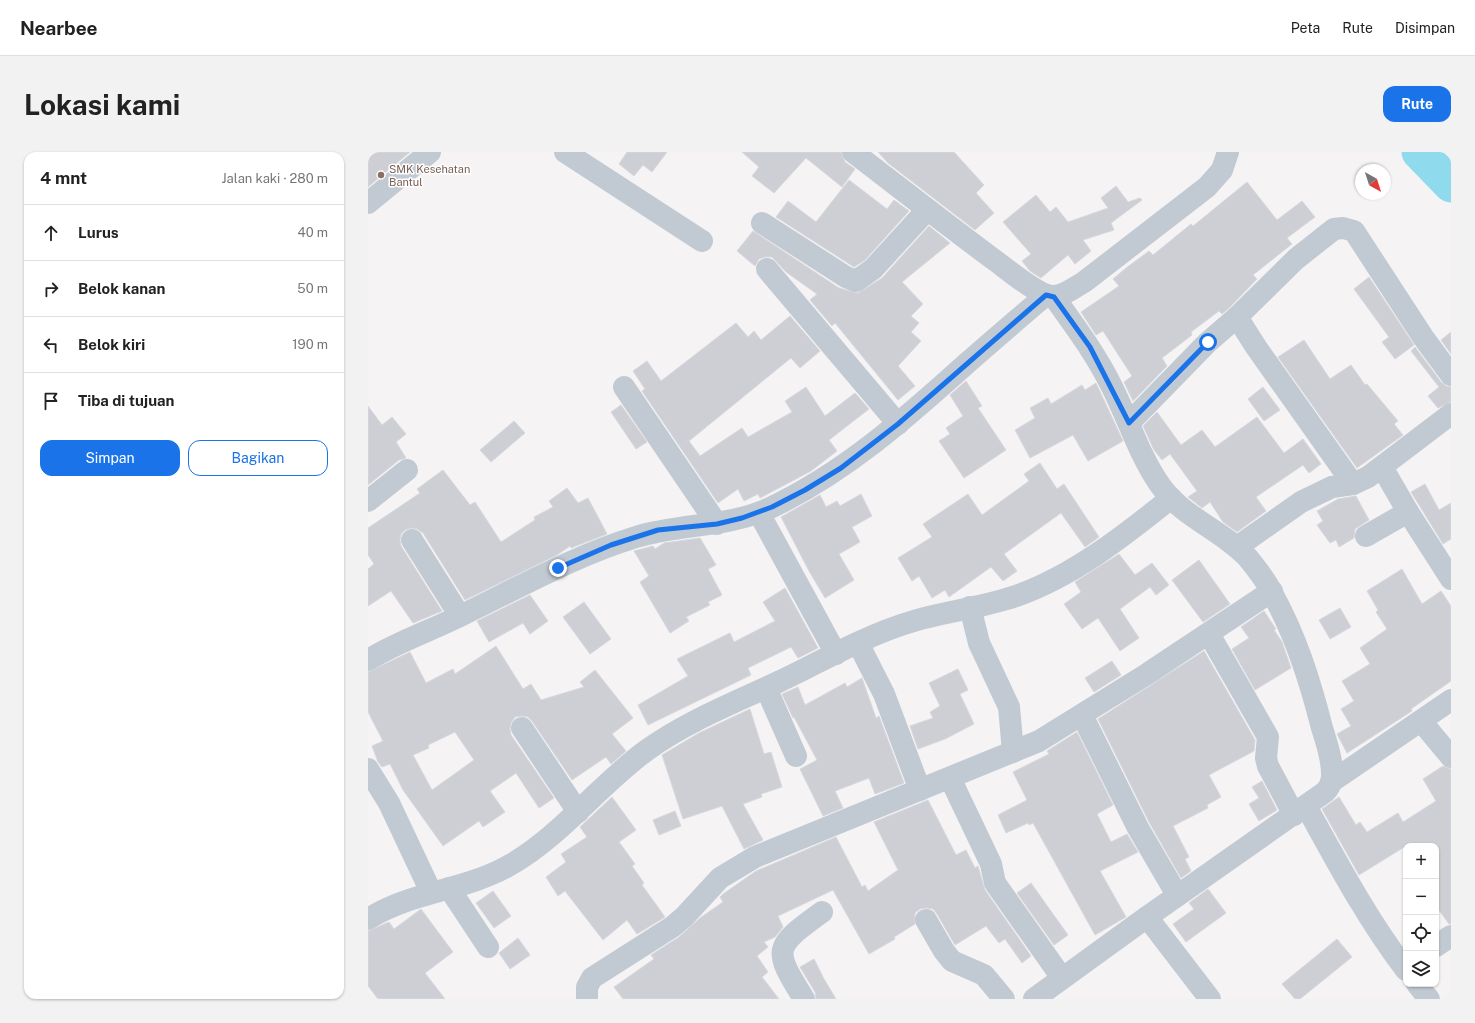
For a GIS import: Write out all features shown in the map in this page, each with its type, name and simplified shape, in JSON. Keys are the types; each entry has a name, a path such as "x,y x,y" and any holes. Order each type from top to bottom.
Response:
{"street":[{"path":"368,203 430,152"},
{"path":"565,152 702,241"},
{"path":"853,152 927,210 1009,270 1050,296 1090,347 1160,486 1182,509 1237,546 1258,571 1272,591 1295,640 1307,674 1330,760 1331,782"},
{"path":"368,660 383,651 460,616 558,568 611,545 658,530 717,524 759,513 821,480 841,468 898,424 1050,296 1063,294 1084,282 1207,187 1222,170 1228,152"},
{"path":"762,223 846,278 856,281 860,280 873,269 927,210"},
{"path":"1129,423 1208,342 1237,317 1296,259 1334,229 1343,228 1354,231 1423,337 1451,374"},
{"path":"767,269 898,424"},
{"path":"1237,317 1256,347 1353,484"},
{"path":"624,387 717,524"},
{"path":"1237,546 1301,502 1332,487 1353,484 1382,467 1451,414"},
{"path":"1382,467 1408,512 1451,579"},
{"path":"368,501 407,470"},
{"path":"368,919 394,905 440,890 479,880 511,865 532,851 578,812 627,766 666,737 710,713 766,688 858,643 910,622 1015,596 1056,577 1110,544 1171,498"},
{"path":"1366,536 1408,512"},
{"path":"759,513 836,654"},
{"path":"412,540 460,616"},
{"path":"587,999 587,987 592,978 672,927 684,917 720,878 738,866 754,857 1039,741 1082,716 1209,634 1272,591"},
{"path":"970,607 979,643 1009,708 1013,752"},
{"path":"1209,634 1268,737 1266,758 1268,766 1403,964"},
{"path":"858,643 884,694 920,790"},
{"path":"766,688 796,756"},
{"path":"1034,999 1176,895 1300,811 1325,792 1331,782 1451,700"},
{"path":"1082,716 1138,828 1176,895"},
{"path":"1420,721 1451,757"},
{"path":"522,728 578,812"},
{"path":"368,769 440,890 488,947"},
{"path":"950,778 991,864 995,883 1062,978"},
{"path":"804,999 786,970 782,955 784,945 793,934 822,912"},
{"path":"1147,917 1210,999"},
{"path":"926,920 944,951 952,961 984,975 1004,999"},
{"path":"1439,944 1451,936"},
{"path":"1419,987 1429,999"}],"building":[{"path":"368,152 410,152 368,187"},
{"path":"627,152 667,152 652,172 643,165 634,176 619,164"},
{"path":"742,152 841,152 845,162 855,169 842,187 806,158 774,193 752,176 759,167"},
{"path":"878,152 954,152 984,185 976,193 994,213 975,230 888,163"},
{"path":"849,180 887,209 894,200 909,211 865,260 854,267 776,217 788,201 816,222"},
{"path":"1247,182 1277,220 1302,201 1315,217 1287,238 1292,244 1253,275 1257,279 1229,308 1222,314 1219,311 1191,332 1192,335 1162,358 1167,366 1133,401 1124,382 1132,376 1103,331 1096,335 1081,312 1119,286 1113,279 1126,268 1149,251 1153,255 1191,224 1193,226"},
{"path":"1116,186 1128,202 1140,198 1142,200 1111,223 1114,230 1083,240 1091,251 1075,264 1068,255 1041,278 1030,271 1022,261 1031,254 1003,222 1036,195 1050,212 1056,207 1068,222 1108,208 1101,198"},
{"path":"929,226 950,243 902,282 923,304 911,316 919,323 911,332 921,341 898,366 915,386 898,400 835,323 832,326 810,300 817,294 786,272 772,257 759,259 755,266 737,251 753,231 839,288 858,293 882,278"},
{"path":"1369,277 1414,345 1395,359 1382,342 1389,337 1354,289"},
{"path":"790,316 820,351 800,368 791,358 689,441 700,456 742,428 748,437 792,412 785,401 806,387 825,416 855,393 869,409 829,440 837,451 811,471 760,498 758,494 744,501 738,489 718,503 642,391 645,389 633,371 647,361 661,381 736,323 748,337 754,331 761,340"},
{"path":"1451,332 1451,354 1441,340"},
{"path":"1304,340 1330,379 1351,365 1365,385 1367,384 1398,421 1394,424 1403,435 1357,468 1278,357"},
{"path":"1415,347 1441,382 1446,386 1451,387 1451,402 1438,408 1428,396 1439,387 1411,351"},
{"path":"966,381 982,406 978,408 1006,450 964,478 939,441 950,434 946,428 963,416 950,395"},
{"path":"1096,383 1123,441 1088,461 1073,435 1030,458 1015,430 1035,418 1030,408 1048,398 1051,404 1082,385 1085,390"},
{"path":"1263,387 1280,410 1264,421 1248,399"},
{"path":"621,405 647,442 636,449 611,412"},
{"path":"368,406 382,425 392,417 406,434 396,442 406,458 399,460 368,485"},
{"path":"1157,412 1181,445 1202,430 1215,447 1257,417 1284,453 1303,439 1321,464 1309,473 1303,465 1256,497 1266,511 1237,532 1223,522 1210,502 1202,508 1188,497 1197,491 1170,454 1162,460 1154,450 1143,426"},
{"path":"514,421 525,433 491,462 480,450"},
{"path":"1040,463 1057,489 1064,484 1099,537 1085,547 1061,513 1004,554 1017,571 1003,581 991,567 949,597 945,590 932,598 919,576 912,581 898,558 932,537 923,524 968,494 982,515 1029,481 1024,474"},
{"path":"443,470 470,505 475,502 501,542 535,520 534,517 553,507 549,501 567,488 578,503 588,498 607,534 571,548 570,546 557,555 465,600 423,533 417,529 411,528 405,530 401,534 401,546 442,611 413,623 391,591 368,606 368,569 374,564 368,555 368,528 420,493 417,489"},
{"path":"1425,484 1439,510 1451,503 1451,539 1443,544 1411,492"},
{"path":"861,494 872,516 852,527 860,542 839,554 854,580 825,598 781,517 820,495 826,507 837,501 840,506"},
{"path":"1356,496 1369,520 1355,529 1354,538 1339,547 1336,540 1330,543 1317,525 1323,521 1317,511 1338,499"},
{"path":"700,538 716,565 708,569 722,595 708,602 710,605 686,617 689,621 670,633 640,582 649,576 634,551 653,546 655,549 664,543"},
{"path":"1119,554 1135,575 1152,563 1169,585 1156,595 1150,587 1120,609 1139,638 1120,651 1098,618 1082,629 1064,604 1081,592 1075,582"},
{"path":"1199,560 1230,604 1203,622 1172,580"},
{"path":"1402,569 1422,604 1441,591 1451,606 1451,681 1411,709 1412,711 1347,753 1337,734 1351,726 1341,709 1354,701 1342,681 1370,664 1360,648 1387,629 1376,612 1378,610 1367,591"},
{"path":"785,588 818,648 798,658 791,647 748,668 751,675 648,725 638,705 688,676 677,659 730,633 734,642 775,621 763,602"},
{"path":"530,595 548,621 530,634 523,623 489,642 477,621"},
{"path":"584,602 611,639 590,654 563,617"},
{"path":"1340,608 1351,627 1330,639 1319,620"},
{"path":"1264,611 1276,629 1274,630 1282,642 1291,668 1255,690 1232,649 1249,638 1241,627"},
{"path":"496,646 523,689 531,684 541,700 584,687 580,682 595,670 633,718 612,734 626,751 611,764 606,757 572,780 532,721 528,717 515,717 511,723 511,735 554,798 539,808 516,773 490,791 505,812 483,827 479,821 443,846 403,790 390,764 382,767 378,762 372,746 383,741 368,712 368,672 410,652 426,683 453,669 455,674","holes":["455,732 474,760 432,790 413,755 429,748 428,745"]},
{"path":"1204,651 1255,740 1254,751 1209,775 1221,797 1207,805 1208,808 1173,826 1189,857 1185,859 1191,871 1181,878 1149,822 1098,719"},
{"path":"1112,661 1121,675 1094,692 1085,678"},
{"path":"958,669 968,690 960,694 974,724 945,739 918,749 910,726 933,718 930,712 940,706 929,683"},
{"path":"862,678 876,718 879,716 904,783 875,794 869,778 835,791 843,808 823,816 800,769 817,760 794,717 793,718 782,694 798,687 805,705 845,683 847,687"},
{"path":"750,709 764,754 771,752 782,787 761,794 762,797 743,804 763,840 744,849 722,806 683,819 662,755 699,733"},
{"path":"1077,732 1113,805 1097,814 1111,842 1127,834 1138,852 1100,871 1126,917 1095,935 1033,823 1029,825 1028,823 1006,833 998,815 1027,800 1013,772 1049,754 1047,751"},
{"path":"1443,766 1451,769 1451,924 1449,924 1439,910 1439,843 1403,843 1403,848 1359,875 1322,809 1339,797 1356,825 1360,822 1367,832 1398,813 1403,822 1436,801 1423,779"},
{"path":"1262,781 1277,810 1259,821 1249,804 1259,798 1252,787"},
{"path":"612,797 636,830 619,842 635,864 632,866 644,883 642,885 665,917 637,934 627,920 603,940 565,891 558,896 546,877 566,862 561,854 587,837 580,827"},
{"path":"928,800 956,855 966,850 975,868 978,866 985,890 1031,956 1022,963 1005,939 999,943 986,926 955,945 937,914 933,909 926,908 920,909 915,913 915,924 894,937 895,939 869,954 833,890 778,916 783,927 775,937 764,942 768,947 757,956 768,972 762,977 779,999 623,999 614,987 654,959 651,955 679,937 700,918 723,902 720,897 723,894 756,871 836,837 862,887 865,885 868,891 898,870 874,822"},
{"path":"675,811 681,826 659,835 653,820"},
{"path":"1031,883 1068,935 1054,945 1017,893"},
{"path":"1208,889 1226,913 1186,942 1173,924 1194,909 1189,903"},
{"path":"493,891 511,916 494,928 476,903"},
{"path":"421,909 453,952 425,973 445,999 378,999 368,986 368,931 389,922 394,929"},
{"path":"518,938 530,955 510,969 499,953"},
{"path":"1337,939 1352,957 1300,999 1295,999 1282,984"},
{"path":"814,959 836,999 816,999 815,992 800,967"}],"waterway":[{"path":"1419,152 1451,185"}],"place":[{"name":"SMK Kesehatan Bantul","path":"381,175"}],"route":[{"path":"558,568 611,545 658,530 717,524 759,513 805,490 841,468 898,424 1046,295 1054,297 1090,347 1111,385 1129,423 1208,342"}]}
